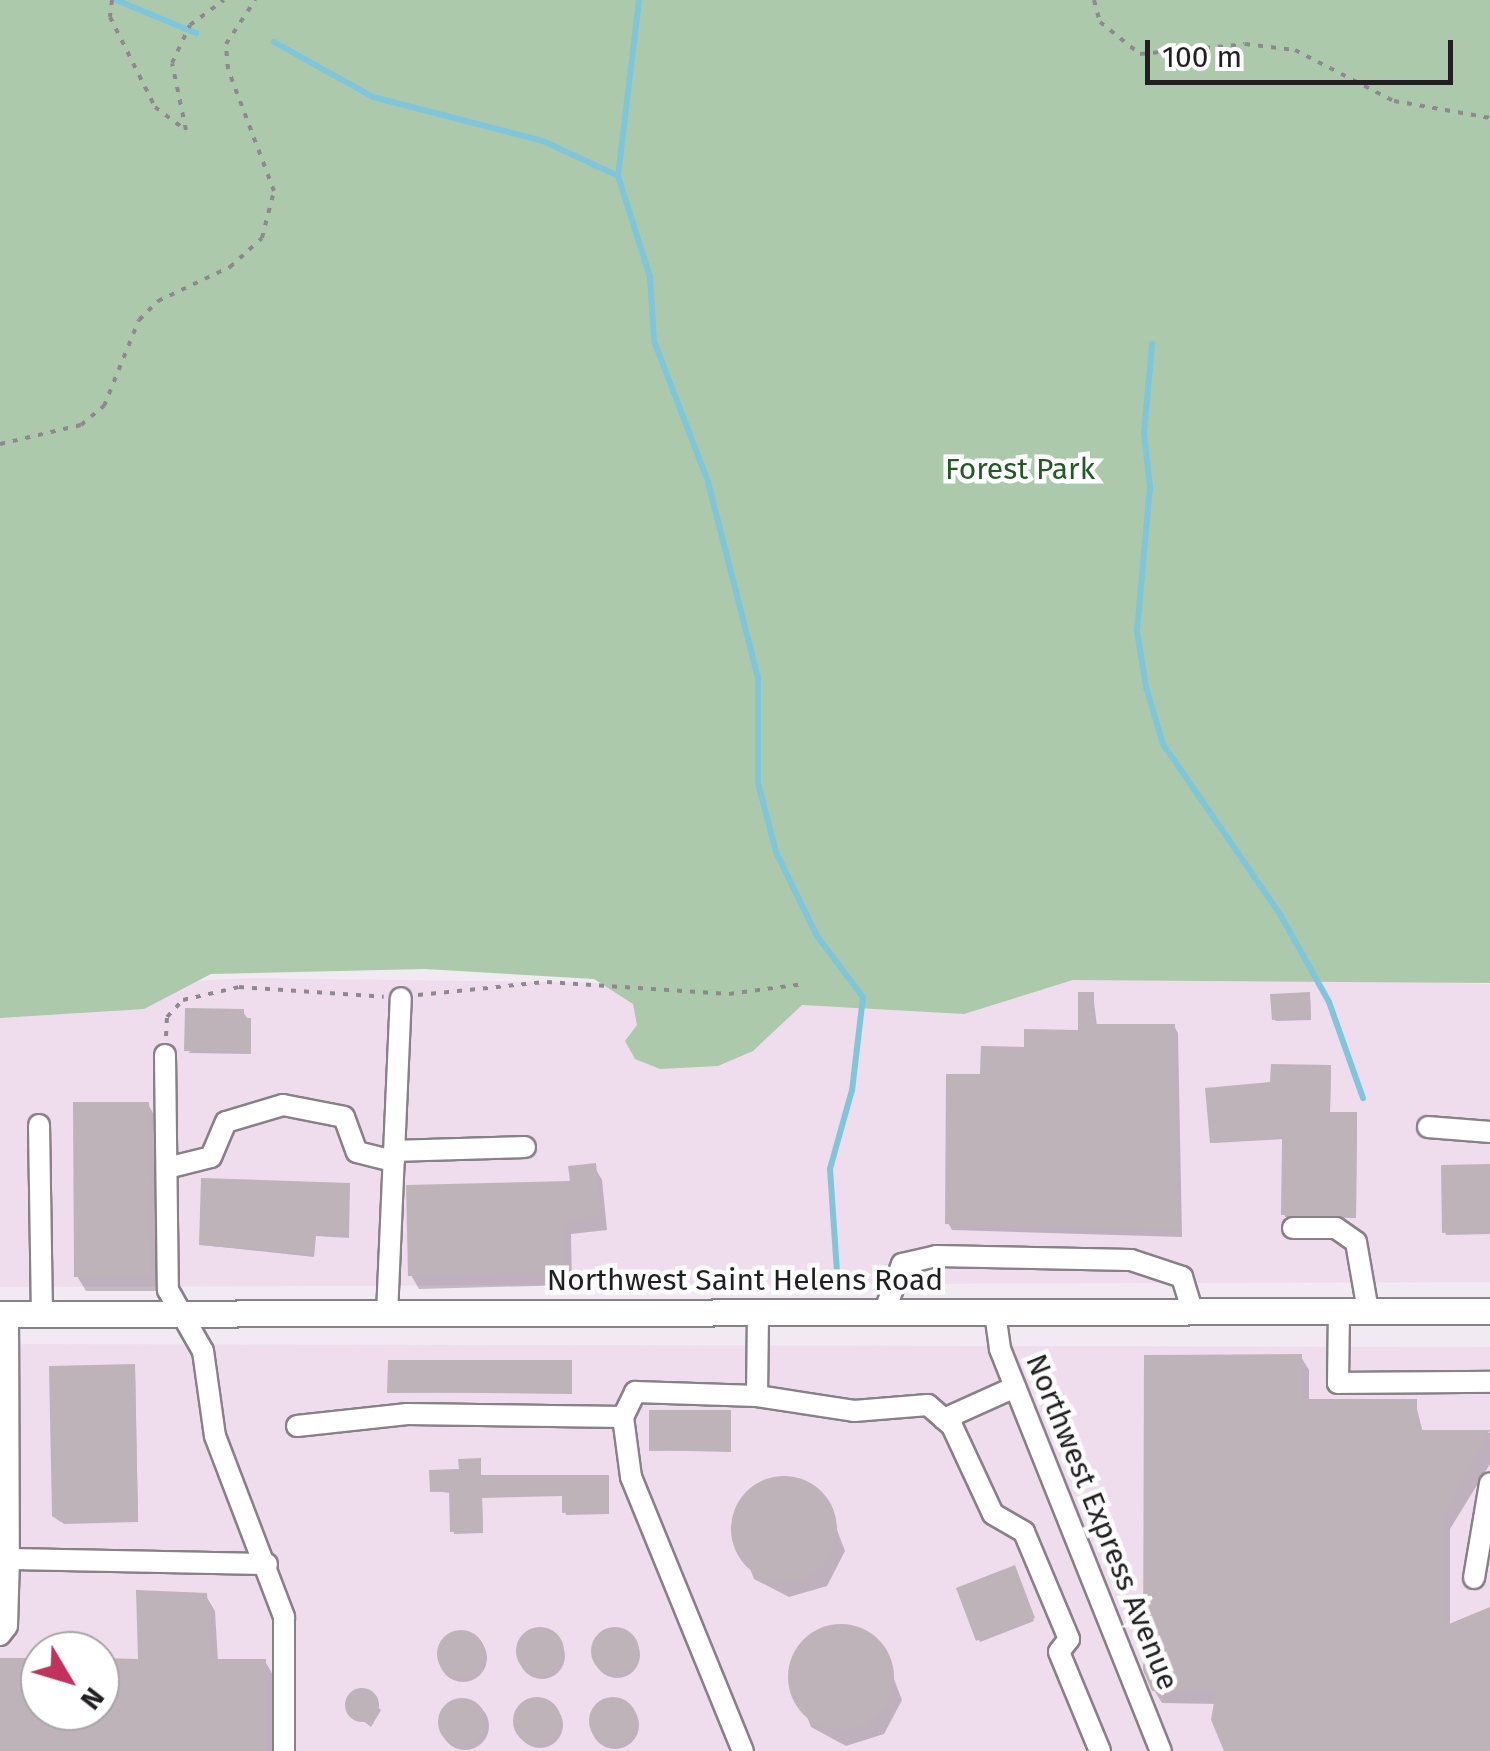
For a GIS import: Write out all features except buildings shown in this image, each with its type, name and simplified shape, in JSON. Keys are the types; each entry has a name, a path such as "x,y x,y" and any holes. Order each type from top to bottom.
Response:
{"main road":[{"name":"Northwest Saint Helens Road","path":"4,1314 1490,1311"}],"street":[{"path":"387,1314 401,998"},
{"path":"166,1056 168,1290 203,1351 215,1436 284,1617 284,1751"},
{"path":"166,1168 211,1157 226,1122 283,1105 344,1117 357,1152 394,1156 526,1147"},
{"path":"39,1125 42,1314"},
{"path":"1428,1127 1490,1132"},
{"path":"1293,1228 1336,1228 1356,1242 1368,1311"},
{"path":"884,1313 902,1264 936,1256 1131,1260 1182,1277 1193,1312"},
{"path":"1338,1311 1338,1383 1490,1382"},
{"name":"Northwest Express Avenue","path":"995,1313 1015,1387 1162,1751"},
{"path":"0,1635 7,1626 9,1558 4,1314"},
{"path":"757,1396 758,1314"},
{"path":"944,1419 1015,1387"},
{"path":"744,1751 631,1477 623,1417 635,1392 757,1396 854,1412 928,1405 944,1419 992,1514 1024,1532 1069,1639 1059,1652 1100,1751"},
{"path":"297,1426 407,1414 623,1417"},
{"path":"1474,1578 1490,1483"},
{"path":"9,1558 267,1564"}],"path":[{"path":"112,0 110,17 155,106 186,130 172,63 190,24 224,0"},
{"path":"0,444 56,434 93,416 120,378 139,320 158,300 230,267 262,238 274,192 228,69 226,44 255,0"},
{"path":"1094,0 1100,22 1140,54 1245,44 1295,50 1394,101 1490,118"},
{"path":"166,1056 167,1017 194,997 277,986 401,998 496,984 729,994 804,984"}],"shaded area":[{"path":"1165,974 1490,984 1490,1282 0,1287 0,991 249,978 610,983"},
{"path":"0,1344 1490,1347 1490,1751 0,1751"}],"green space":[{"name":"Forest Park","path":"0,0 1490,0 1490,983 1073,980 964,1014 802,1005 753,1051 718,1066 660,1069 635,1059 625,1041 637,1025 633,1004 594,979 425,969 211,974 144,1009 0,1018"}],"waterway":[{"path":"116,0 196,33"},
{"path":"639,0 618,176 650,277 654,341 708,482 758,678 758,783 776,852 817,936 863,997 852,1090 830,1169 837,1272"},
{"path":"274,42 373,97 543,141 618,176"},
{"path":"1152,344 1144,434 1150,487 1137,631 1146,687 1163,744 1281,916 1329,1002 1363,1098"}]}
